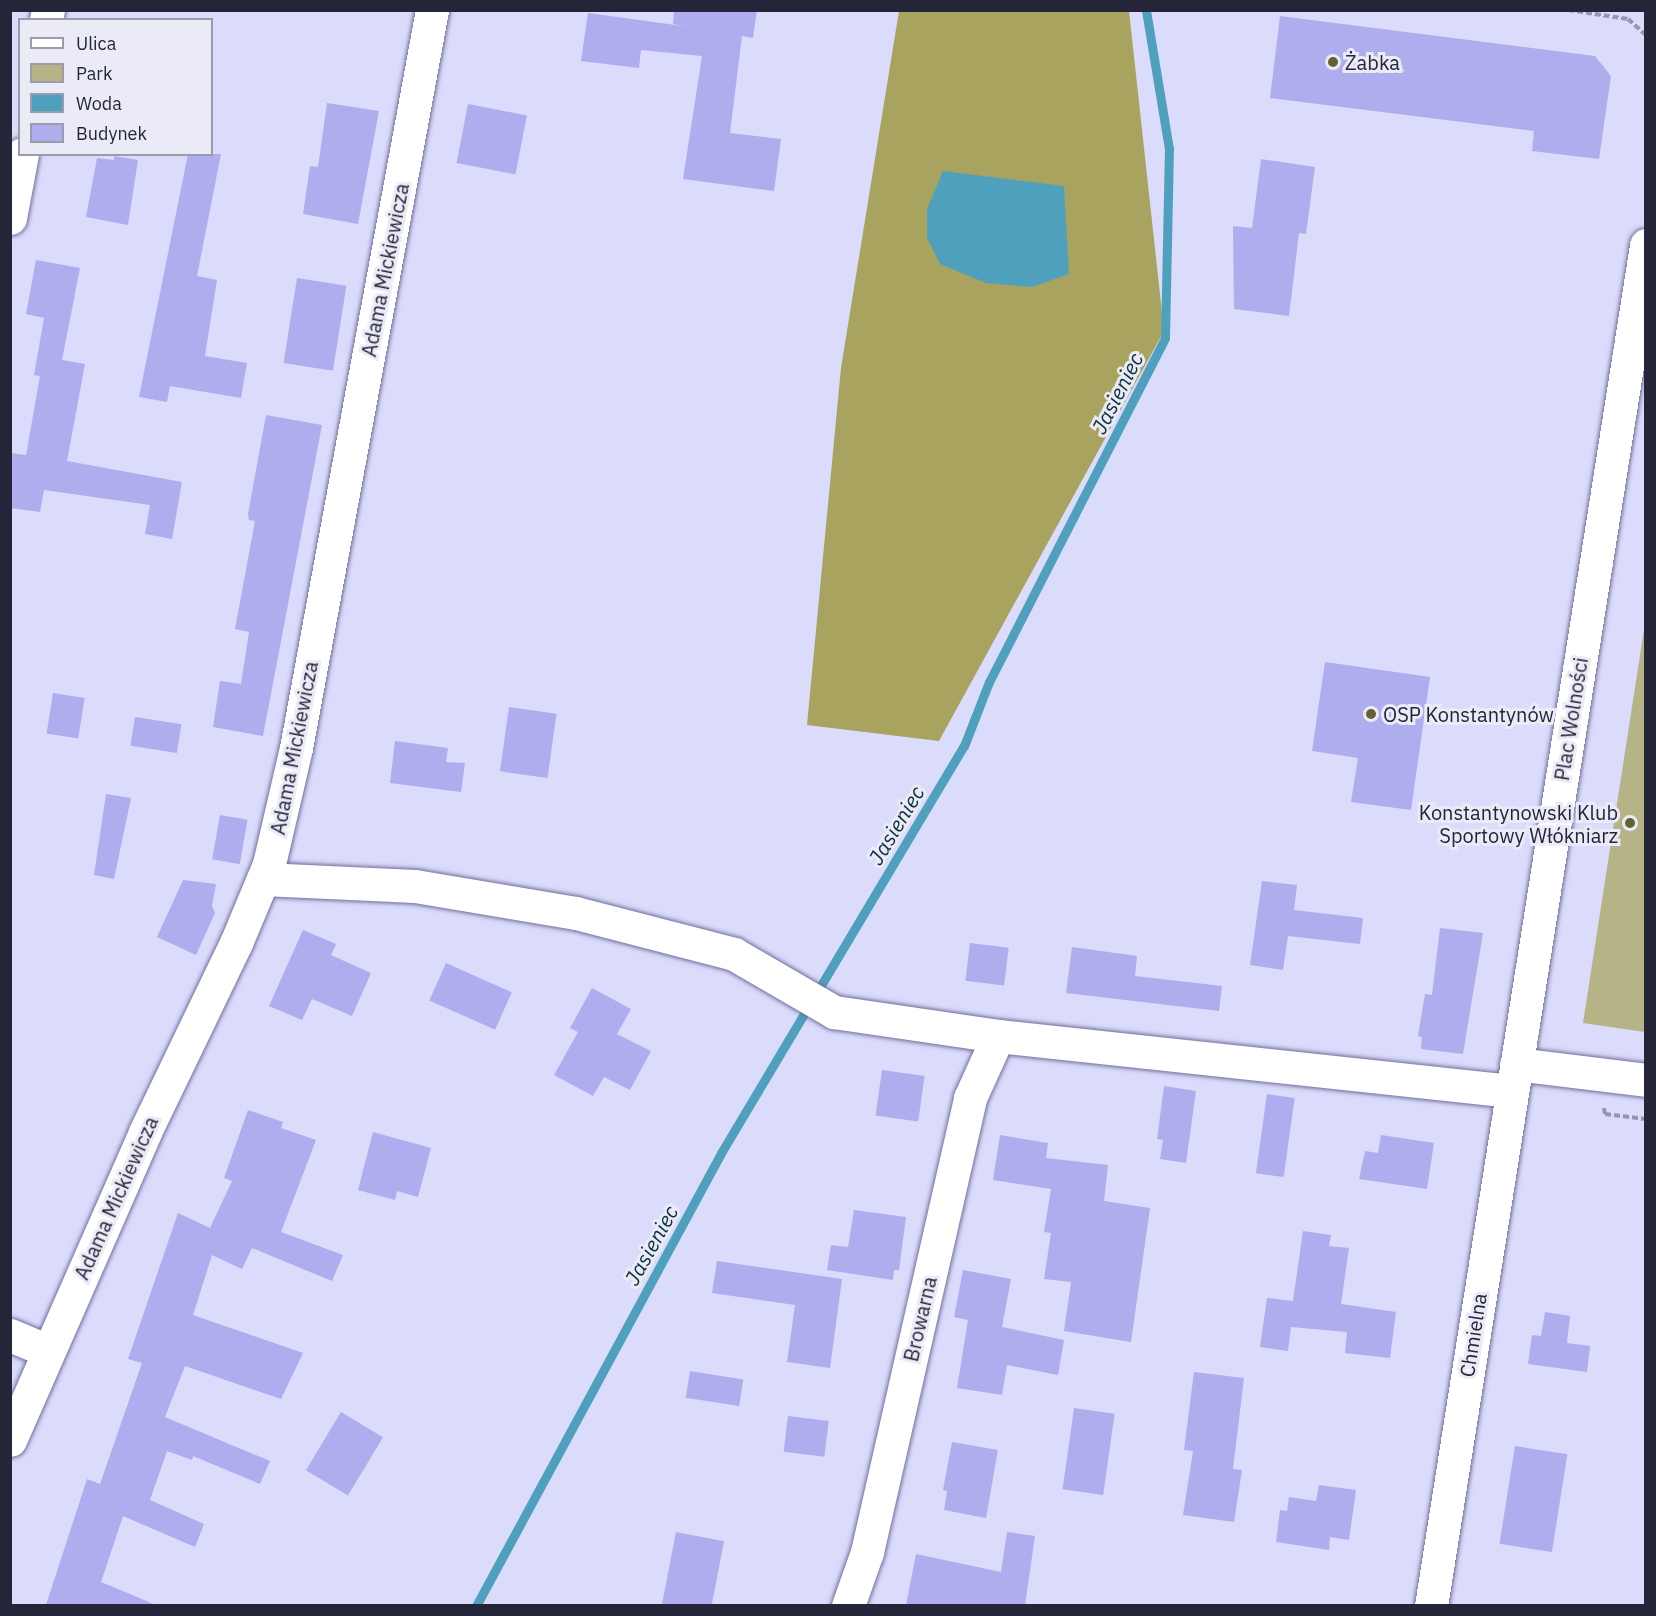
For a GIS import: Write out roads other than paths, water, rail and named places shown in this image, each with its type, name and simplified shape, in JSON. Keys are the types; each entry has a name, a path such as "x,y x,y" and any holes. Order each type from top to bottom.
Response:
{"street":[{"name":"Adama Mickiewicza","path":"10,1440 48,1351 263,879 296,748 432,10"},
{"path":"10,218 22,156"},
{"name":"Plac Wolności","path":"1514,1078 1646,245"},
{"path":"263,879 415,886 576,913 734,954 834,1012 999,1036 1514,1078 1646,1080"},
{"name":"Browarna","path":"848,1605 867,1552 970,1098 999,1036"},
{"name":"Chmielna","path":"1431,1605 1514,1078"},
{"path":"10,1335 48,1351"}],"water":[{"path":"943,171 1064,186 1069,274 1032,287 986,283 940,264 927,238 927,209"}],"waterway":[{"name":"Jasieniec","path":"476,1606 721,1153 964,746 989,682 1165,338 1169,149 1146,10"}],"place":[{"name":"Żabka","path":"1333,62"},
{"name":"OSP Konstantynów","path":"1371,714"},
{"name":"Konstantynowski Klub Sportowy Włókniarz","path":"1630,823"}]}
